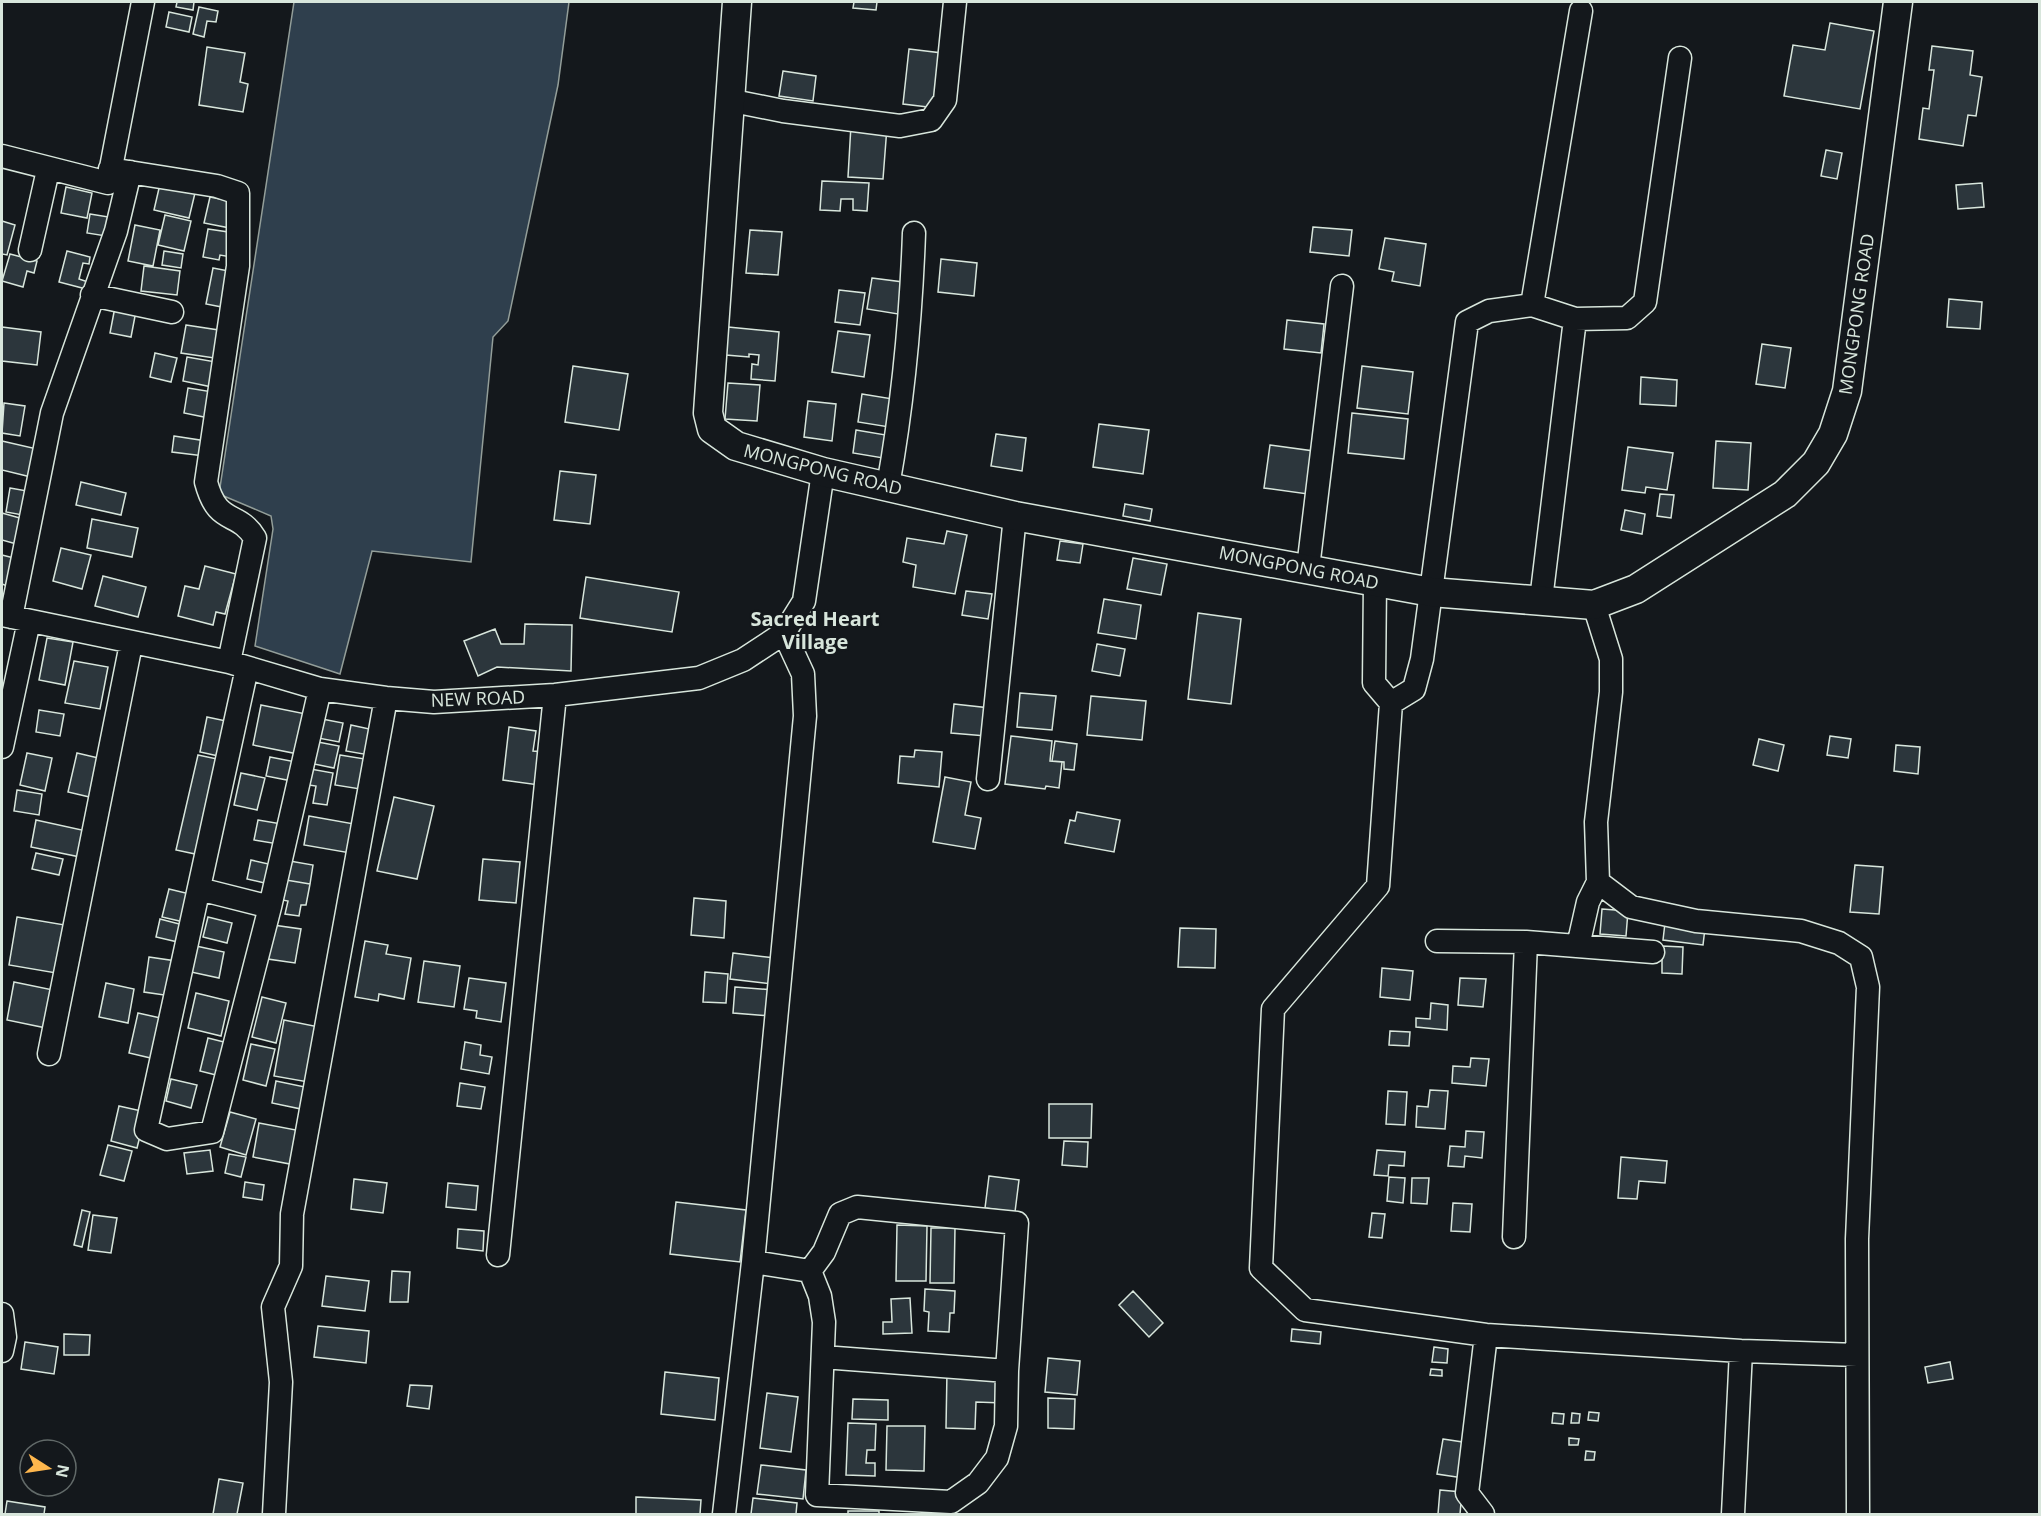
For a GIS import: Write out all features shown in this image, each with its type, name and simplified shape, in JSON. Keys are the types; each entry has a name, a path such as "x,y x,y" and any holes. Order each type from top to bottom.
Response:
{"main road":[{"name":"MONGPONG ROAD","path":"737,2 728,100 708,413 712,429 735,446 823,472 1015,516 1431,592 1594,604 1636,589 1785,494 1816,463 1833,434 1847,391 1898,2"}],"street":[{"path":"2,747 14,618 52,413 116,231 120,171 143,2"},
{"path":"728,100 783,111 900,126 931,120 945,100 956,2"},
{"path":"1532,305 1581,10"},
{"path":"1391,703 1414,689 1422,659 1467,322 1489,311 1532,305 1575,320 1627,318 1645,302 1680,58"},
{"path":"2,156 48,170 108,183 120,171"},
{"path":"30,250 48,170"},
{"path":"120,171 217,186 238,193 238,266 206,482 211,500 220,512 249,528 255,538 238,665 199,888 146,1130 167,1138 212,1132 270,907 320,688"},
{"path":"888,486 911,317 914,233"},
{"path":"1308,568 1342,286"},
{"path":"92,295 172,312"},
{"path":"1541,600 1575,320"},
{"name":"NEW ROAD","path":"14,618 238,665 320,688 386,698 434,702 555,695 699,678 743,660 784,633 804,601 823,472"},
{"path":"988,779 1015,516"},
{"path":"1375,581 1374,683 1391,703 1378,886 1273,1009 1261,1268 1305,1310 1486,1335 1741,1351 1857,1355"},
{"path":"1578,946 1588,902 1598,882 1596,822 1611,692 1611,659 1594,604"},
{"path":"724,1515 753,1262 805,716 803,674 784,633"},
{"path":"49,1054 131,644"},
{"path":"498,1255 555,695"},
{"path":"274,1515 281,1382 273,1307 291,1266 292,1214 386,698"},
{"path":"1598,882 1631,907 1696,921 1801,931 1839,942 1861,957 1868,987 1857,1239 1858,1515"},
{"path":"199,888 270,907"},
{"path":"1437,941 1526,942 1653,952"},
{"path":"1514,1237 1526,942"},
{"path":"857,1207 1017,1223 1007,1371 1006,1426 997,1458 978,1483 951,1502 817,1495 824,1322 820,1296 810,1271 824,1252 840,1214 857,1207"},
{"path":"753,1262 810,1271"},
{"path":"2,1314 5,1337 2,1351"},
{"path":"1483,1515 1467,1493 1486,1335"},
{"path":"1733,1515 1741,1351"},
{"path":"823,1358 1007,1371"}],"water":[{"path":"294,2 569,2 558,85 508,321 493,337 471,562 372,551 340,674 255,646 273,529 271,516 219,494"}],"building":[{"path":"177,2 194,2 193,10 176,7"},
{"path":"854,2 877,2 876,10 853,8"},
{"path":"199,7 218,11 216,22 207,21 204,37 193,34"},
{"path":"169,12 192,17 189,32 166,27"},
{"path":"1830,23 1874,31 1860,109 1784,96 1793,45 1825,50"},
{"path":"1932,46 1973,51 1970,75 1982,77 1976,116 1968,115 1963,146 1919,139 1923,108 1929,109 1934,70 1929,70"},
{"path":"207,47 245,53 240,82 248,84 243,112 199,105"},
{"path":"909,49 942,53 936,108 903,104"},
{"path":"783,71 816,76 813,101 779,96"},
{"path":"851,125 887,127 883,179 848,177"},
{"path":"1826,150 1842,153 1837,179 1821,176"},
{"path":"822,181 869,183 867,211 853,210 853,199 841,199 840,211 820,210"},
{"path":"1982,183 1984,207 1958,209 1956,185"},
{"path":"160,184 195,193 189,218 154,210"},
{"path":"66,187 92,193 87,218 61,213"},
{"path":"210,197 235,202 230,228 204,223"},
{"path":"90,214 115,218 112,237 87,233"},
{"path":"165,215 191,221 184,251 158,245"},
{"path":"2,221 15,225 7,255 2,254"},
{"path":"135,225 160,230 153,266 128,261"},
{"path":"1313,227 1352,230 1349,256 1310,252"},
{"path":"208,229 235,233 231,257 220,255 219,260 203,257"},
{"path":"750,230 782,232 778,275 746,273"},
{"path":"1385,238 1426,244 1420,286 1392,281 1394,272 1379,269"},
{"path":"67,251 90,257 89,264 83,263 79,279 88,282 86,289 59,282"},
{"path":"164,251 183,254 181,268 162,265"},
{"path":"10,254 37,261 34,273 27,271 23,287 2,281"},
{"path":"941,259 977,263 974,296 938,292"},
{"path":"144,266 180,271 177,295 141,291"},
{"path":"213,268 234,272 227,308 206,304"},
{"path":"872,278 903,282 898,314 867,309"},
{"path":"839,290 865,293 860,325 835,322"},
{"path":"1949,299 1982,302 1980,329 1947,327"},
{"path":"115,307 136,311 131,337 110,333"},
{"path":"1287,320 1324,324 1321,353 1284,349"},
{"path":"186,325 225,331 221,359 181,353"},
{"path":"2,327 41,332 37,365 2,361"},
{"path":"728,327 779,332 775,381 751,379 752,364 758,365 759,355 749,354 749,357 726,355"},
{"path":"838,331 870,335 864,377 832,372"},
{"path":"1762,344 1791,348 1785,388 1756,384"},
{"path":"155,353 177,358 171,382 150,377"},
{"path":"187,357 216,362 212,387 183,381"},
{"path":"573,366 628,374 619,430 565,422"},
{"path":"1362,366 1413,372 1408,414 1357,408"},
{"path":"1641,377 1677,380 1676,406 1640,404"},
{"path":"728,383 760,385 757,421 725,419"},
{"path":"188,388 213,392 209,418 184,413"},
{"path":"862,394 893,399 889,427 858,422"},
{"path":"808,401 836,404 832,441 804,437"},
{"path":"4,403 25,406 20,436 2,433"},
{"path":"1352,413 1408,419 1404,459 1348,453"},
{"path":"1099,424 1149,430 1143,474 1093,467"},
{"path":"856,430 886,435 883,458 853,453"},
{"path":"996,434 1026,438 1022,471 991,466"},
{"path":"174,436 206,441 204,456 172,452"},
{"path":"2,441 37,449 31,477 2,470"},
{"path":"1716,441 1751,443 1748,490 1713,488"},
{"path":"1270,445 1321,452 1315,495 1264,488"},
{"path":"1628,447 1673,453 1667,490 1646,487 1645,493 1622,490"},
{"path":"560,471 596,475 590,524 554,520"},
{"path":"81,482 126,493 121,515 76,505"},
{"path":"10,488 33,492 28,516 6,512"},
{"path":"1660,494 1674,495 1671,518 1657,516"},
{"path":"1125,504 1152,509 1150,521 1123,516"},
{"path":"1625,510 1645,514 1642,534 1621,530"},
{"path":"2,513 27,520 20,545 2,540"},
{"path":"92,519 138,528 132,557 87,548"},
{"path":"947,531 967,535 955,594 913,587 916,565 903,562 907,538 944,544"},
{"path":"1060,541 1083,544 1080,563 1057,560"},
{"path":"61,548 91,555 82,589 53,581"},
{"path":"2,555 14,558 7,586 2,584"},
{"path":"1133,558 1167,564 1161,595 1127,589"},
{"path":"205,566 236,574 225,614 216,612 213,625 178,616 185,586 199,589"},
{"path":"103,576 146,587 138,617 95,606"},
{"path":"586,577 679,592 672,632 580,618"},
{"path":"966,591 992,594 988,619 962,615"},
{"path":"1104,599 1141,605 1136,639 1098,633"},
{"path":"1198,613 1241,619 1231,704 1188,699"},
{"path":"525,624 572,625 571,671 497,667 478,676 464,641 495,629 501,644 524,644"},
{"path":"47,638 73,642 65,685 39,680"},
{"path":"1097,644 1125,649 1120,676 1092,671"},
{"path":"74,661 108,667 100,709 65,703"},
{"path":"1020,693 1056,696 1052,730 1017,727"},
{"path":"1091,696 1146,701 1142,740 1087,735"},
{"path":"954,704 990,708 986,736 951,733"},
{"path":"261,705 306,714 298,754 253,745"},
{"path":"39,710 64,714 60,736 36,732"},
{"path":"207,717 231,722 223,757 200,752"},
{"path":"322,719 343,723 339,742 318,738"},
{"path":"351,725 374,730 369,755 346,751"},
{"path":"509,727 536,731 533,751 544,752 539,785 503,780"},
{"path":"1011,736 1052,741 1050,761 1062,762 1059,788 1046,786 1045,789 1005,784"},
{"path":"1830,736 1851,739 1848,758 1827,755"},
{"path":"1759,739 1784,745 1778,771 1753,765"},
{"path":"1055,741 1077,744 1074,770 1064,769 1064,762 1052,761"},
{"path":"318,742 339,746 334,768 314,764"},
{"path":"1896,745 1920,747 1918,774 1894,771"},
{"path":"915,750 942,752 939,787 898,783 900,756 914,757"},
{"path":"27,753 52,758 45,791 20,785"},
{"path":"77,753 107,760 98,799 68,792"},
{"path":"198,755 222,760 200,855 176,850"},
{"path":"340,755 365,759 360,789 335,785"},
{"path":"270,757 296,762 292,781 266,776"},
{"path":"305,768 333,773 327,805 313,803 316,786 303,784"},
{"path":"241,773 265,778 257,810 234,805"},
{"path":"945,777 971,782 965,815 981,818 975,849 933,842"},
{"path":"17,790 42,794 39,815 14,811"},
{"path":"394,797 434,806 417,879 377,871"},
{"path":"1077,812 1120,820 1114,852 1065,843 1070,820 1075,821"},
{"path":"309,816 360,825 356,854 304,845"},
{"path":"36,820 91,832 85,858 31,847"},
{"path":"258,820 282,824 278,844 254,840"},
{"path":"36,853 63,859 59,875 32,869"},
{"path":"483,859 520,862 516,903 479,900"},
{"path":"251,860 273,865 269,884 247,879"},
{"path":"284,860 313,865 310,884 280,879"},
{"path":"1855,865 1883,867 1879,914 1850,912"},
{"path":"280,879 310,884 306,905 301,905 299,916 285,914 288,901 277,899"},
{"path":"169,889 194,895 188,923 162,917"},
{"path":"694,898 726,901 724,938 691,935"},
{"path":"1602,909 1628,911 1626,936 1600,934"},
{"path":"17,917 65,925 56,973 9,965"},
{"path":"208,917 232,923 227,943 203,937"},
{"path":"160,919 187,926 182,943 156,937"},
{"path":"1665,923 1705,928 1703,945 1663,940"},
{"path":"273,925 301,929 295,963 268,959"},
{"path":"1180,928 1216,929 1215,968 1178,967"},
{"path":"365,941 388,945 386,954 411,958 404,999 379,994 378,1001 355,997"},
{"path":"196,946 224,952 219,978 191,972"},
{"path":"1662,946 1683,947 1682,974 1662,973"},
{"path":"733,953 775,958 772,984 730,979"},
{"path":"149,957 176,961 171,996 144,992"},
{"path":"424,961 460,966 454,1007 418,1002"},
{"path":"1382,968 1413,971 1410,1000 1380,997"},
{"path":"705,972 728,974 726,1003 703,1002"},
{"path":"469,978 506,983 501,1022 476,1018 477,1011 464,1009"},
{"path":"1460,978 1486,979 1483,1007 1458,1005"},
{"path":"14,982 58,991 51,1029 7,1020"},
{"path":"106,983 134,989 128,1023 99,1017"},
{"path":"735,987 774,990 772,1016 733,1013"},
{"path":"196,993 229,1001 221,1036 188,1028"},
{"path":"262,997 286,1003 276,1043 252,1037"},
{"path":"1431,1003 1448,1005 1447,1030 1416,1027 1416,1018 1430,1019"},
{"path":"138,1013 165,1019 155,1059 129,1053"},
{"path":"284,1020 319,1027 308,1082 274,1076"},
{"path":"1390,1031 1410,1032 1409,1046 1389,1045"},
{"path":"208,1038 232,1044 224,1077 200,1071"},
{"path":"465,1042 481,1045 480,1055 492,1057 489,1074 461,1069"},
{"path":"251,1044 275,1049 266,1086 243,1080"},
{"path":"1471,1058 1489,1059 1486,1086 1452,1083 1453,1066 1470,1067"},
{"path":"171,1079 197,1085 191,1108 166,1101"},
{"path":"276,1081 305,1087 301,1109 272,1103"},
{"path":"460,1083 485,1087 481,1109 457,1106"},
{"path":"1430,1090 1448,1091 1445,1129 1416,1127 1417,1106 1428,1107"},
{"path":"1388,1091 1407,1092 1405,1125 1386,1124"},
{"path":"1049,1104 1092,1104 1091,1138 1049,1138"},
{"path":"119,1106 146,1112 137,1148 111,1141"},
{"path":"230,1112 256,1119 246,1155 220,1147"},
{"path":"259,1123 296,1130 290,1164 253,1157"},
{"path":"1466,1131 1484,1132 1482,1158 1465,1156 1464,1167 1448,1166 1450,1146 1465,1147"},
{"path":"1064,1141 1088,1142 1087,1167 1062,1165"},
{"path":"108,1145 132,1151 124,1181 100,1175"},
{"path":"210,1150 213,1171 187,1174 184,1153"},
{"path":"1377,1150 1405,1152 1404,1166 1389,1165 1388,1176 1374,1175"},
{"path":"229,1154 246,1157 241,1177 225,1173"},
{"path":"1621,1157 1667,1161 1665,1183 1639,1181 1637,1199 1618,1198"},
{"path":"989,1176 1019,1180 1015,1212 985,1208"},
{"path":"1389,1177 1405,1178 1403,1203 1387,1201"},
{"path":"1412,1178 1429,1178 1427,1204 1411,1203"},
{"path":"354,1179 387,1183 383,1213 351,1209"},
{"path":"245,1182 264,1185 262,1200 243,1197"},
{"path":"448,1183 478,1186 476,1210 446,1207"},
{"path":"676,1202 746,1210 740,1262 670,1254"},
{"path":"1453,1203 1472,1204 1470,1232 1451,1231"},
{"path":"82,1210 90,1212 82,1247 74,1245"},
{"path":"1372,1213 1385,1214 1382,1238 1369,1237"},
{"path":"93,1215 117,1218 111,1253 88,1250"},
{"path":"897,1225 927,1226 926,1281 896,1281"},
{"path":"931,1228 955,1228 954,1283 930,1283"},
{"path":"458,1229 484,1231 483,1251 457,1248"},
{"path":"392,1271 410,1272 408,1302 390,1302"},
{"path":"326,1276 369,1281 365,1311 322,1306"},
{"path":"925,1289 955,1291 954,1313 950,1313 949,1332 928,1331 929,1312 924,1311"},
{"path":"1133,1291 1163,1323 1149,1337 1119,1305"},
{"path":"910,1298 912,1333 883,1334 883,1322 892,1322 891,1299"},
{"path":"318,1326 369,1331 366,1363 314,1357"},
{"path":"1292,1329 1321,1332 1320,1344 1291,1341"},
{"path":"64,1334 90,1335 89,1355 64,1355"},
{"path":"25,1342 58,1347 54,1374 21,1369"},
{"path":"1434,1347 1448,1349 1447,1363 1432,1362"},
{"path":"1048,1358 1080,1361 1077,1395 1045,1392"},
{"path":"1950,1362 1953,1379 1928,1383 1925,1367"},
{"path":"1431,1369 1442,1370 1442,1376 1430,1375"},
{"path":"947,1371 1004,1373 1003,1403 976,1402 975,1429 946,1428"},
{"path":"665,1372 719,1378 715,1420 661,1414"},
{"path":"410,1385 432,1386 429,1409 407,1406"},
{"path":"767,1393 798,1397 791,1452 760,1448"},
{"path":"1048,1398 1075,1399 1074,1429 1048,1428"},
{"path":"853,1399 888,1400 888,1420 852,1419"},
{"path":"1589,1412 1599,1413 1598,1421 1588,1420"},
{"path":"1553,1413 1564,1414 1563,1424 1552,1423"},
{"path":"1572,1413 1580,1414 1579,1423 1571,1423"},
{"path":"848,1423 876,1424 875,1450 867,1450 866,1463 875,1463 875,1476 846,1475"},
{"path":"887,1426 925,1426 924,1471 886,1470"},
{"path":"1569,1438 1579,1439 1578,1445 1569,1445"},
{"path":"1443,1439 1469,1443 1463,1478 1437,1474"},
{"path":"1586,1451 1595,1452 1594,1460 1585,1460"},
{"path":"761,1465 806,1470 803,1499 757,1494"},
{"path":"219,1479 243,1483 237,1514 213,1514"},
{"path":"1440,1490 1462,1492 1460,1514 1438,1514"},
{"path":"636,1497 701,1500 700,1514 636,1514"},
{"path":"753,1498 797,1503 796,1514 751,1514"},
{"path":"7,1501 45,1507 44,1514 5,1514"},
{"path":"848,1511 879,1511 879,1514 848,1514"}],"district":[{"name":"Sacred Heart Village","path":"815,630"}]}
